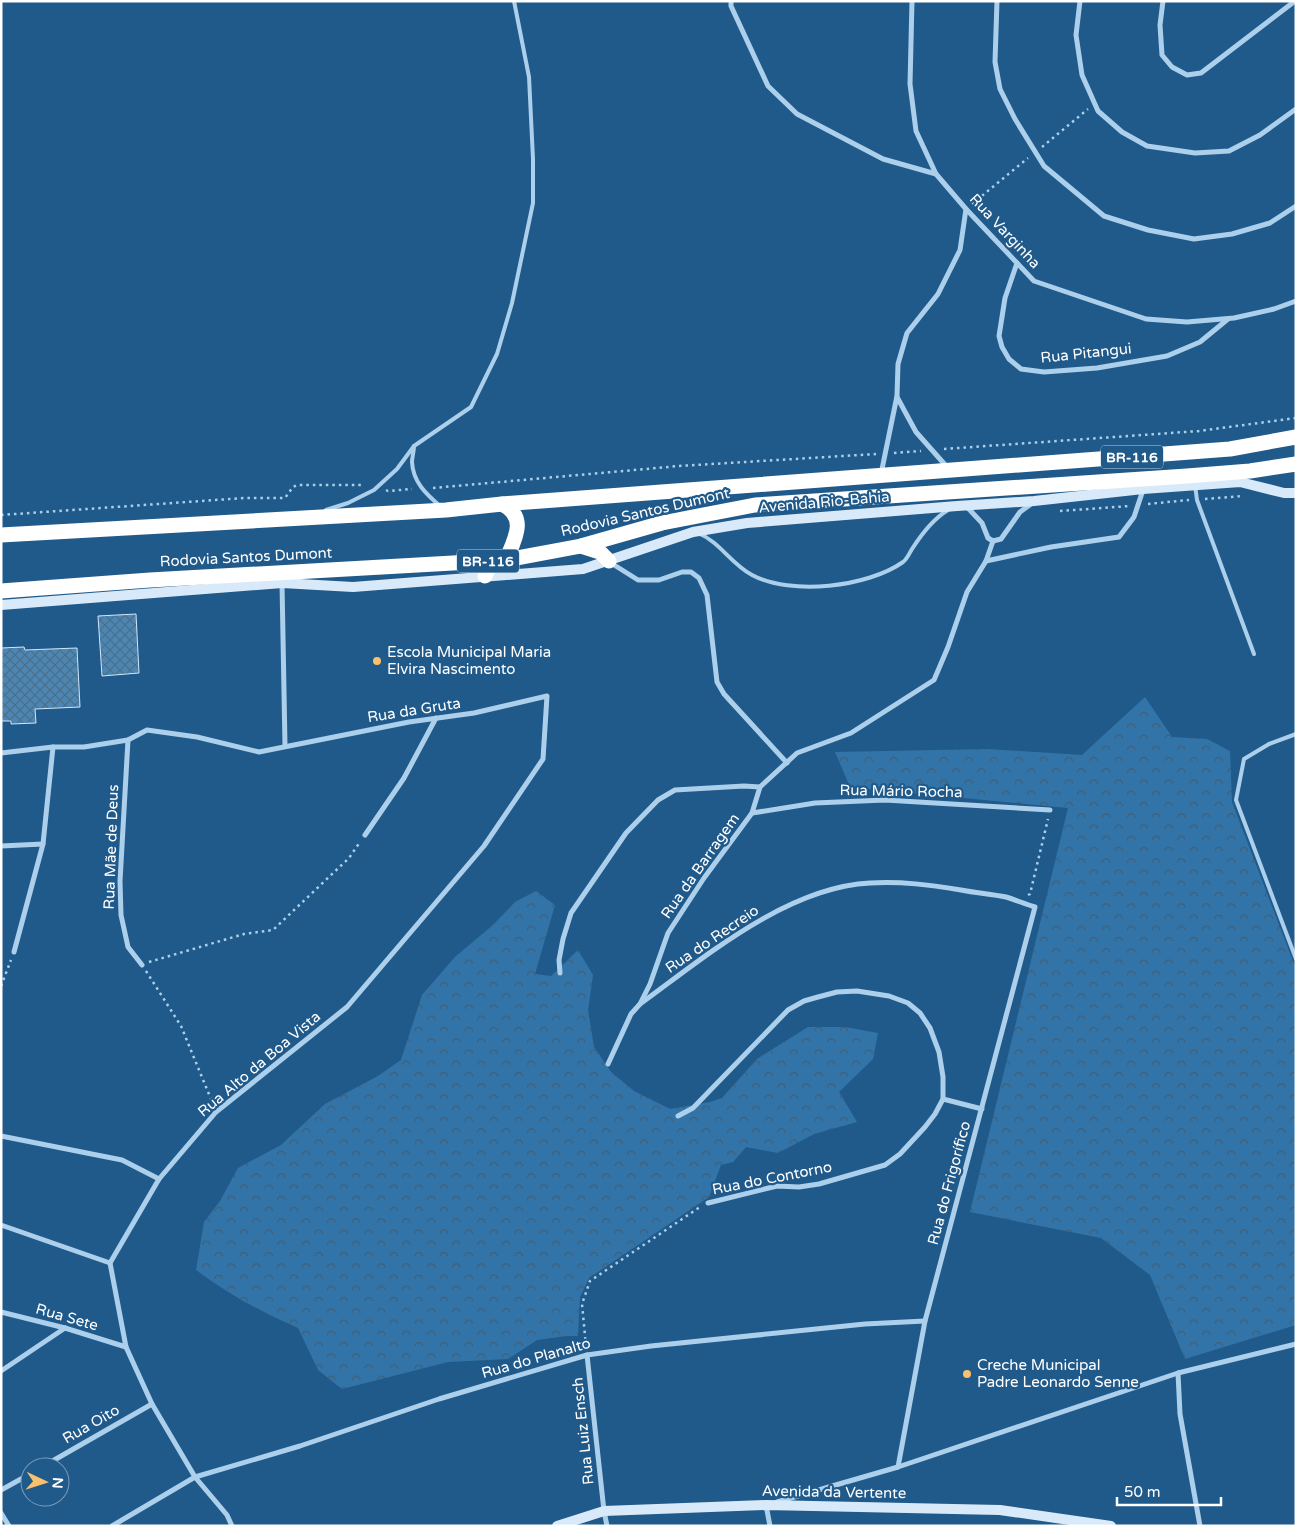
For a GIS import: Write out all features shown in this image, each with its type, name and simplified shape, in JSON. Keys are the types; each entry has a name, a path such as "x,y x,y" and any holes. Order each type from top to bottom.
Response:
{"highway":[{"name":"Rodovia Santos Dumont","path":"1,535 446,510 502,504 950,472 1230,450 1296,437"},
{"name":"Rodovia Santos Dumont","path":"1,591 150,580 500,560 581,546 662,523 755,505 1191,481 1296,464"},
{"path":"485,576 500,560 516,536 518,520 510,508 502,504"},
{"path":"581,546 600,552 608,561"}],"street":[{"path":"731,1 731,6 768,86 797,114 883,159 936,174"},
{"name":"Rua Varginha","path":"912,1 910,84 916,131 936,174 966,209 1034,281 1146,319 1188,322 1228,318 1274,309 1296,301"},
{"path":"997,1 995,62 1000,89 1015,119 1044,166 1104,216 1148,230 1194,238 1232,234 1270,223 1296,206"},
{"path":"1080,1 1076,35 1082,75 1098,112 1122,132 1147,146 1195,153 1229,151 1260,135 1296,109"},
{"path":"1163,1 1160,25 1162,55 1172,67 1187,75 1201,73 1295,1"},
{"path":"881,476 897,396 898,364 906,333 938,294 960,250 966,209"},
{"name":"Rua Pitangui","path":"1017,263 1005,298 999,336 1002,347 1009,359 1021,369 1044,372 1097,368 1167,356 1200,342 1228,318"},
{"path":"897,396 916,432 950,472"},
{"path":"1191,481 1240,482 1296,493"},
{"path":"986,561 1051,547 1120,537 1134,517 1144,484"},
{"name":"Avenida Rio-Bahia","path":"1,605 282,583 353,587 583,569 693,532 747,523 1034,502 1144,484"},
{"path":"961,506 977,516 986,530 988,538 993,541 1001,539 1020,512 1034,502"},
{"path":"560,973 559,960 571,913 626,833 658,800 675,790 744,786 760,787 797,754 851,733 934,680 948,647 967,592 986,561 993,541"},
{"path":"608,561 638,580 659,580 682,572 691,572 699,578 706,595 717,682 724,694 787,763"},
{"path":"282,583 285,746"},
{"name":"Rua da Gruta","path":"1,753 53,747 84,747 128,740 147,730 197,737 259,752 436,718 474,713 547,696"},
{"name":"Rua Alto da Boa Vista","path":"110,1263 158,1178 216,1112 347,1007 484,846 543,759 547,696"},
{"path":"365,835 404,778 436,718"},
{"name":"Rua Mãe de Deus","path":"128,740 120,881 120,915 128,947 142,964"},
{"path":"14,952 43,844 53,747"},
{"name":"Rua da Barragem","path":"608,1064 631,1014 640,1004 650,984 668,933 704,878 752,813 760,787"},
{"name":"Rua Mário Rocha","path":"752,813 815,803 885,800 1050,810"},
{"path":"1,846 43,844"},
{"name":"Rua do Recreio","path":"640,1004 731,938 754,924 808,897 841,888 868,883 924,884 1006,897 1035,907"},
{"name":"Rua do Frigorífico","path":"898,1467 925,1321 1035,907"},
{"path":"678,1116 694,1108 788,1010 804,1001 837,992 874,993 908,1003 920,1013 930,1028 939,1052 943,1077 943,1099 982,1109"},
{"name":"Rua do Contorno","path":"708,1203 777,1186 799,1187 819,1184 885,1165 900,1154 925,1127 943,1099"},
{"path":"1,1136 122,1160 158,1178"},
{"path":"1,1225 110,1263 126,1347 152,1404 195,1476 227,1515 232,1526"},
{"name":"Rua Sete","path":"1,1312 66,1328 126,1347"},
{"name":"Rua do Planalto","path":"112,1526 195,1476 300,1446 439,1399 587,1355 651,1346 865,1324 925,1321"},
{"path":"1,1371 66,1328"},
{"path":"770,1526 766,1506 898,1467 1178,1373 1296,1344"},
{"name":"Rua Luiz Ensch","path":"587,1355 607,1526"},
{"path":"1178,1373 1180,1414 1200,1526"},
{"name":"Rua Oito","path":"59,1457 152,1404"},
{"path":"1,1490 20,1480"},
{"name":"Avenida da Vertente","path":"557,1526 604,1511 766,1506 1000,1510 1111,1526"},
{"path":"1,1513 9,1526"}],"lane":[{"path":"325,510 348,503 378,486 397,469 414,446 470,407 497,354 512,303 533,203 529,77 514,1"},
{"path":"414,446 412,468 415,477 422,488 446,510"},
{"path":"1191,481 1254,654"},
{"path":"693,532 709,540 737,565 753,576 786,585 838,585 873,576 905,561 929,527 942,514 961,506"},
{"path":"287,518 315,512"},
{"path":"1296,734 1269,744 1244,759 1236,800 1296,958"}],"path":[{"path":"1,515 244,498 285,498 292,487 297,485 366,485 378,486 388,491 679,466 1199,431 1296,418"},
{"path":"1015,900 1030,894 1050,810"},
{"path":"216,1112 181,1026 142,964 244,934 273,930 349,858 365,835"},
{"path":"1,986 14,952"},
{"name":"Rua do Contorno","path":"582,1304 590,1281 692,1211 708,1203"},
{"name":"Rua Luiz Ensch","path":"582,1304 587,1355"}],"green space":[{"path":"1145,697 1172,737 1207,739 1230,751 1232,802 1296,969 1296,1325 1185,1359 1150,1275 1101,1238 970,1212 1068,808 850,787 835,752 988,749 1082,755"},
{"path":"536,891 555,905 535,974 551,976 578,950 593,975 588,1010 594,1047 611,1072 634,1091 670,1109 710,1102 722,1098 757,1059 808,1027 845,1027 878,1033 873,1059 839,1092 857,1122 814,1134 778,1153 746,1147 733,1162 721,1165 709,1197 589,1278 580,1297 578,1336 537,1340 508,1359 448,1362 342,1389 318,1370 298,1328 245,1302 196,1270 204,1222 220,1201 238,1168 281,1145 325,1104 378,1076 401,1060 422,995 455,957 493,925 515,902"}],"building":[{"path":"136,614 139,673 102,676 98,616"},
{"path":"24,647 25,650 77,648 80,707 35,709 36,723 11,724 11,721 1,721 1,648"}],"place":[{"name":"Escola Municipal Maria Elvira Nascimento","path":"377,661"},
{"name":"Creche Municipal Padre Leonardo Senne","path":"967,1374"}]}
